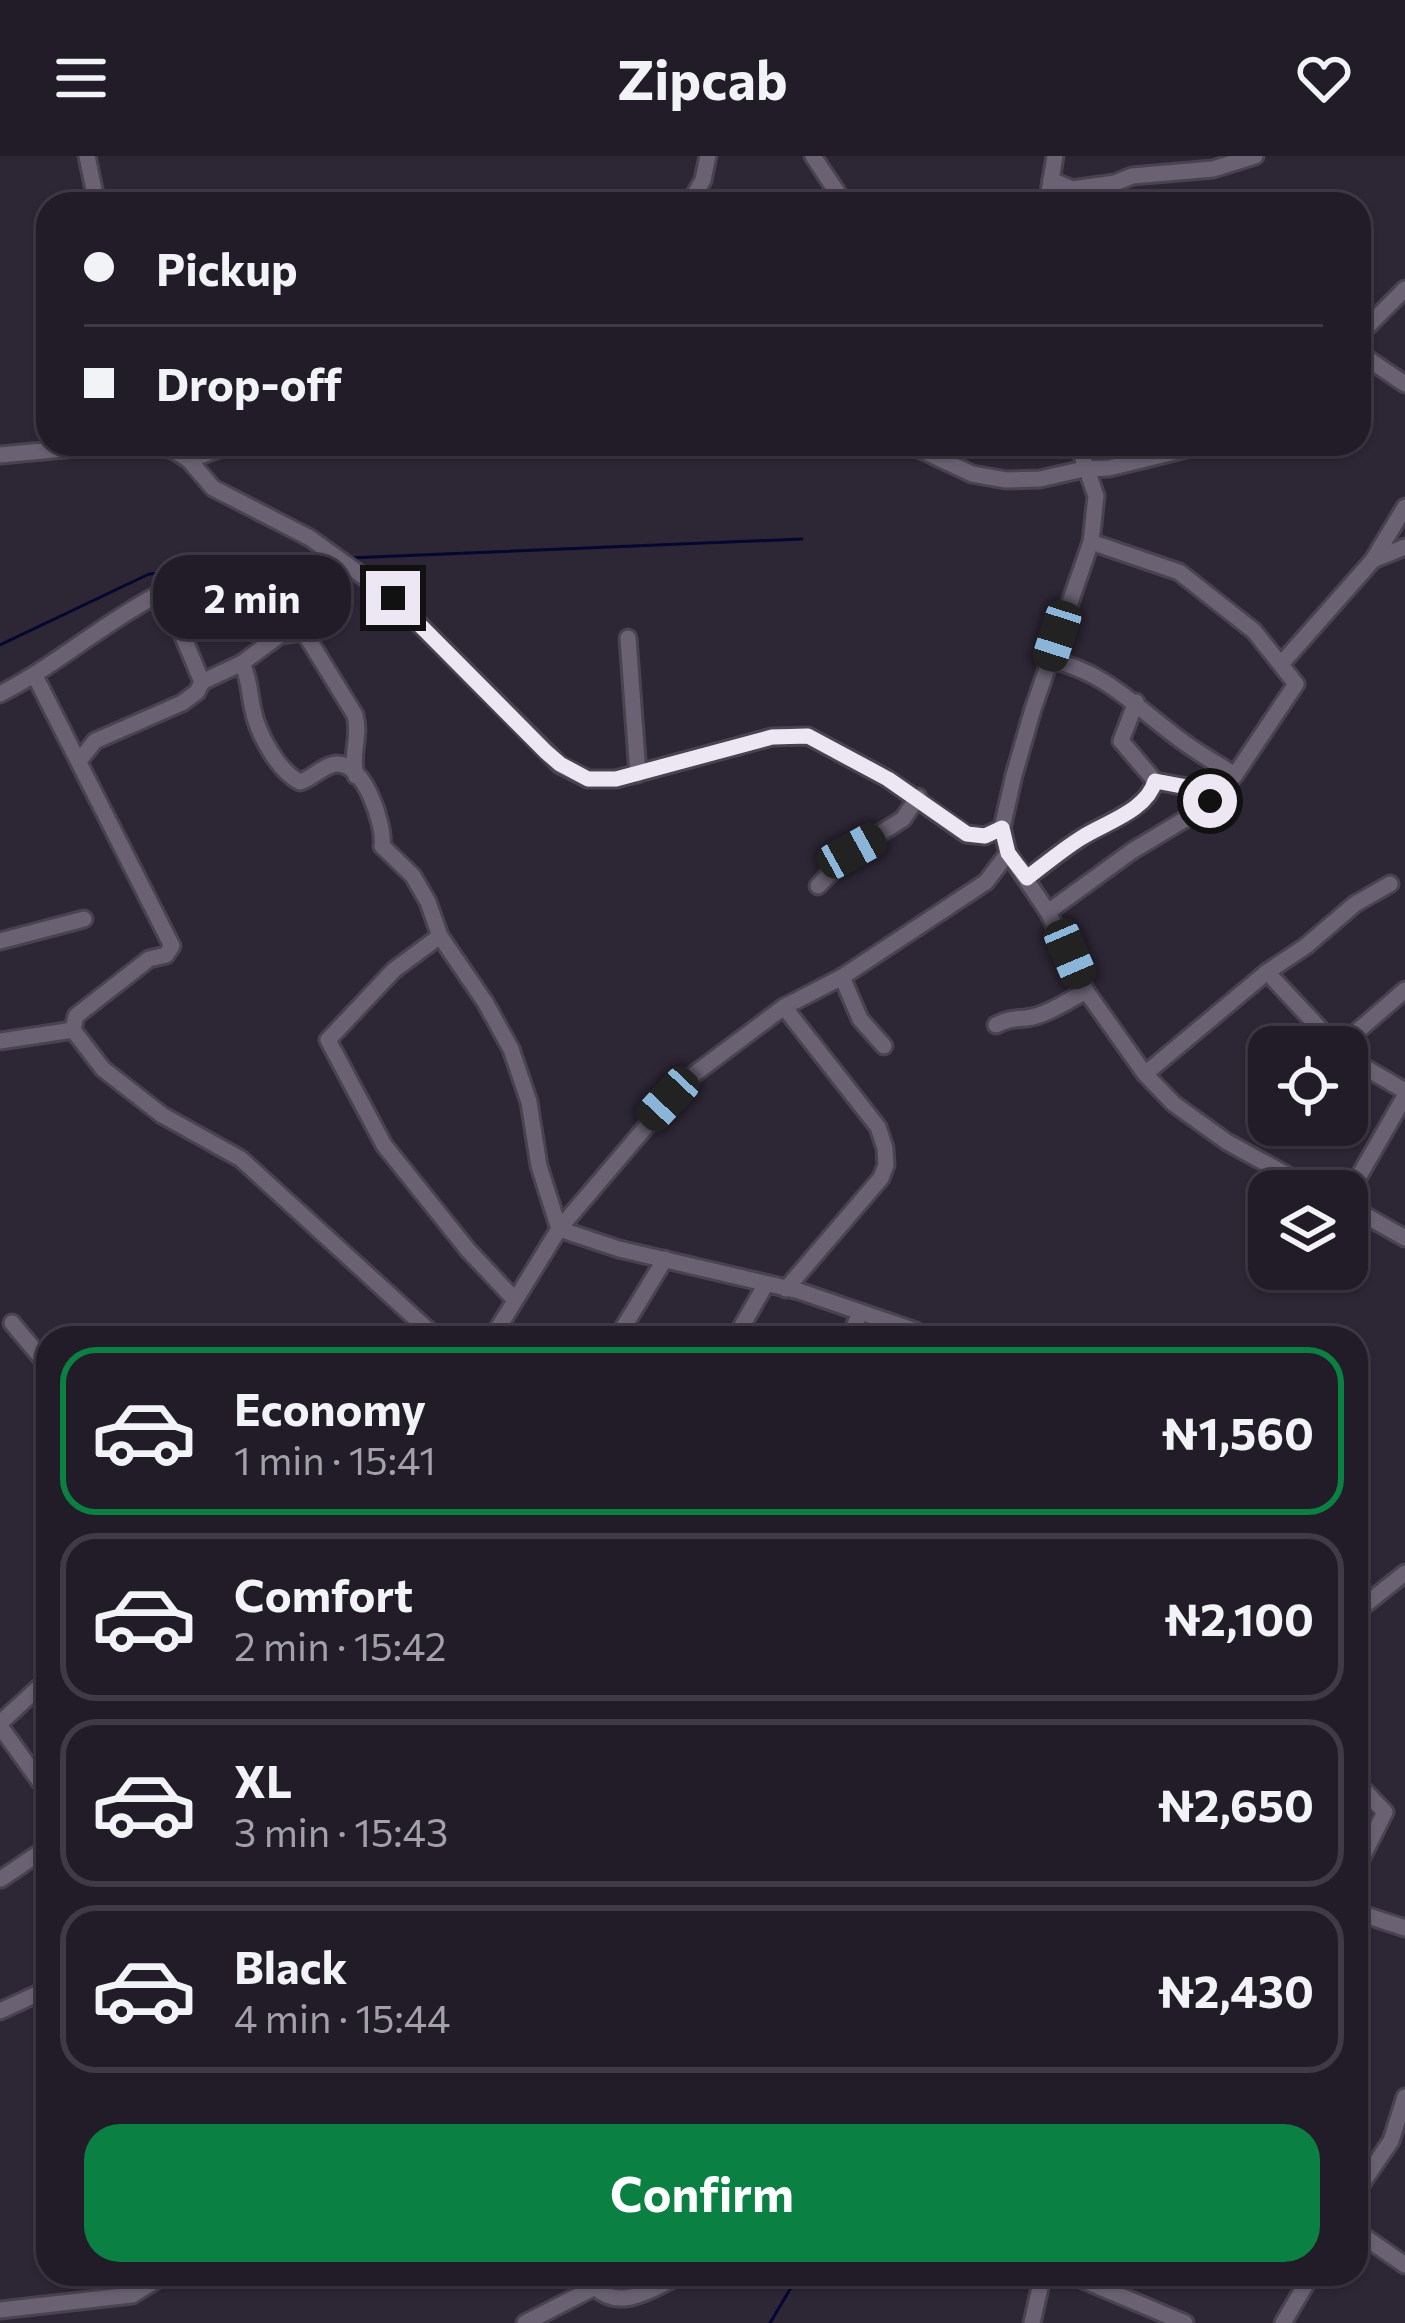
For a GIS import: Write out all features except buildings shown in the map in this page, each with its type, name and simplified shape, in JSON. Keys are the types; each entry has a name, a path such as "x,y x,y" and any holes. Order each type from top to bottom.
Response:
{"street":[{"path":"87,156 94,192"},
{"path":"696,192 708,156"},
{"path":"813,156 837,192"},
{"path":"1049,192 1055,156"},
{"path":"1051,181 1072,189 1099,186 1132,176 1213,169 1255,156"},
{"path":"1371,323 1405,289"},
{"path":"1371,361 1405,384"},
{"path":"0,455 36,452"},
{"path":"183,456 213,488 310,538 393,598 560,764 588,779 638,774 772,737 808,736 918,797 967,834 985,836 1002,828"},
{"path":"189,460 200,456"},
{"path":"935,456 986,478 1040,479 1158,456"},
{"path":"1081,456 1096,496 1091,542 1049,660 1002,828 1008,853 1048,912 1086,991 1145,1074 1174,1104 1227,1142 1278,1170"},
{"path":"1282,662 1372,560 1405,507"},
{"path":"1048,912 1210,801 1235,775 1296,684 1282,662 1230,609 1179,572 1091,542"},
{"path":"1372,560 1405,548"},
{"path":"0,694 157,595 172,610 202,682"},
{"path":"79,761 95,741 182,703 202,682 242,663 280,635 304,632 356,715 359,730 352,759 357,777"},
{"path":"628,638 638,774"},
{"path":"1049,660 1082,667 1235,775"},
{"path":"242,663 252,686 253,712 285,772 300,782 336,764 370,791 381,819 382,846 413,876 440,937 511,1049 529,1102 539,1166 560,1229"},
{"path":"35,676 172,946 166,955 149,959 76,1016 74,1030 103,1069 162,1115 241,1159 424,1326"},
{"path":"1136,702 1121,741 1155,781 1198,789 1210,801"},
{"path":"1027,878 1083,836 1126,814 1152,790 1155,781"},
{"path":"818,886 852,851 903,819 918,797"},
{"path":"499,1326 560,1229 686,1081 784,1007 842,977 986,882 1008,853"},
{"path":"1145,1074 1267,972 1355,904 1390,884"},
{"path":"0,941 84,919"},
{"path":"440,937 394,970 328,1040 384,1145 468,1250 515,1300"},
{"path":"1267,972 1317,1026"},
{"path":"842,977 860,1019 884,1046"},
{"path":"1363,1026 1405,990"},
{"path":"996,1025 1014,1016 1045,1011 1086,991"},
{"path":"784,1007 878,1127 886,1165 881,1178 786,1288"},
{"path":"0,1041 74,1030"},
{"path":"1364,1170 1404,1099 1368,1072"},
{"path":"1368,1214 1405,1238"},
{"path":"560,1229 786,1288 901,1326"},
{"path":"624,1326 665,1259"},
{"path":"742,1326 766,1284"},
{"path":"855,1326 860,1312"},
{"path":"12,1323 36,1352"},
{"path":"1368,1602 1405,1573"},
{"path":"36,1690 0,1725 36,1776"},
{"path":"1368,1794 1385,1812 1368,1845"},
{"path":"1,1879 36,1855"},
{"path":"1368,1916 1405,1928"},
{"path":"0,2011 36,1994"},
{"path":"1368,2175 1391,2141 1405,2097"},
{"path":"1368,2239 1405,2265"},
{"path":"0,2310 132,2295 147,2286"},
{"path":"525,2323 587,2286"},
{"path":"598,2286 606,2299 621,2301 655,2286"},
{"path":"1032,2323 1040,2286"},
{"path":"1097,2286 1185,2323"},
{"path":"1283,2323 1305,2286"}],"waterway":[{"path":"348,558 802,539"},
{"path":"0,645 149,574 327,560"},
{"path":"770,2323 792,2286"}],"route":[{"path":"393,598 546,752 588,779 638,774 772,737 808,736 918,797 967,834 985,836 1002,828 1008,853 1027,878 1083,836 1126,814 1152,790 1155,781 1198,789 1210,801"}]}
